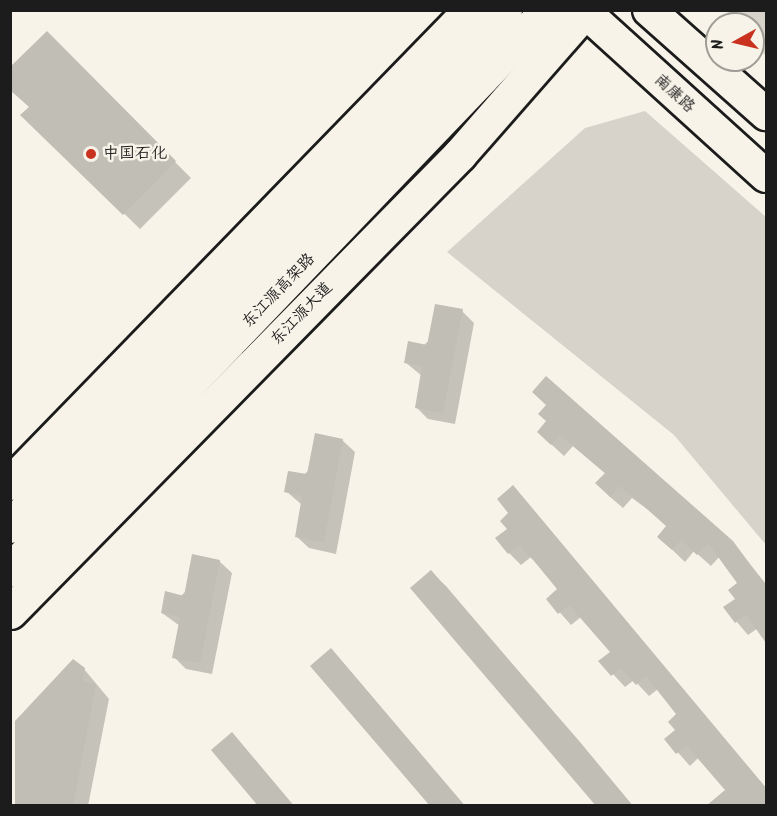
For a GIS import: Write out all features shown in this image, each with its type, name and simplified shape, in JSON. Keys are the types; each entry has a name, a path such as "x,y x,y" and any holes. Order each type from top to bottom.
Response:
{"main road":[{"path":"10,483 470,10"},
{"name":"东江源高架路","path":"10,526 506,10"},
{"name":"东江源高架路","path":"10,570 547,10"},
{"path":"649,10 766,114"},
{"name":"南康路","path":"585,11 766,176"},
{"name":"东江源大道","path":"10,612 460,154 585,11"}],"shaded area":[{"path":"766,11 766,56 765,12 727,12"},
{"path":"645,111 766,217 766,545 674,435 447,252 585,128"}],"building":[{"path":"47,31 176,161 123,215 20,115 29,107 10,90 10,67"},
{"path":"435,304 463,309 443,413 415,408 422,366 404,363 408,341 427,345"},
{"path":"546,376 733,541 766,586 766,643 746,615 735,623 723,607 735,599 728,590 737,583 708,543 697,555 681,540 672,550 657,537 666,526 637,500 619,486 610,497 595,483 605,473 560,435 551,445 537,432 546,421 538,414 546,405 532,392"},
{"path":"315,433 343,439 324,542 295,537 302,496 284,492 288,471 307,474"},
{"path":"513,485 766,788 766,806 706,806 725,790 687,746 676,754 664,739 675,730 668,722 676,714 646,676 636,685 621,668 611,676 598,661 610,652 569,605 558,614 546,599 557,589 534,561 519,545 508,554 495,538 507,529 500,521 508,513 497,499"},
{"path":"192,554 220,560 200,663 172,658 180,617 161,613 165,591 184,596"},
{"path":"431,570 633,806 596,806 410,588"},
{"path":"331,648 465,806 430,806 310,666"},
{"path":"73,659 85,668 83,681 96,684 73,806 15,806 15,721"},
{"path":"232,732 294,806 258,806 211,750"}],"place":[{"name":"中国石化","path":"91,154"}]}
